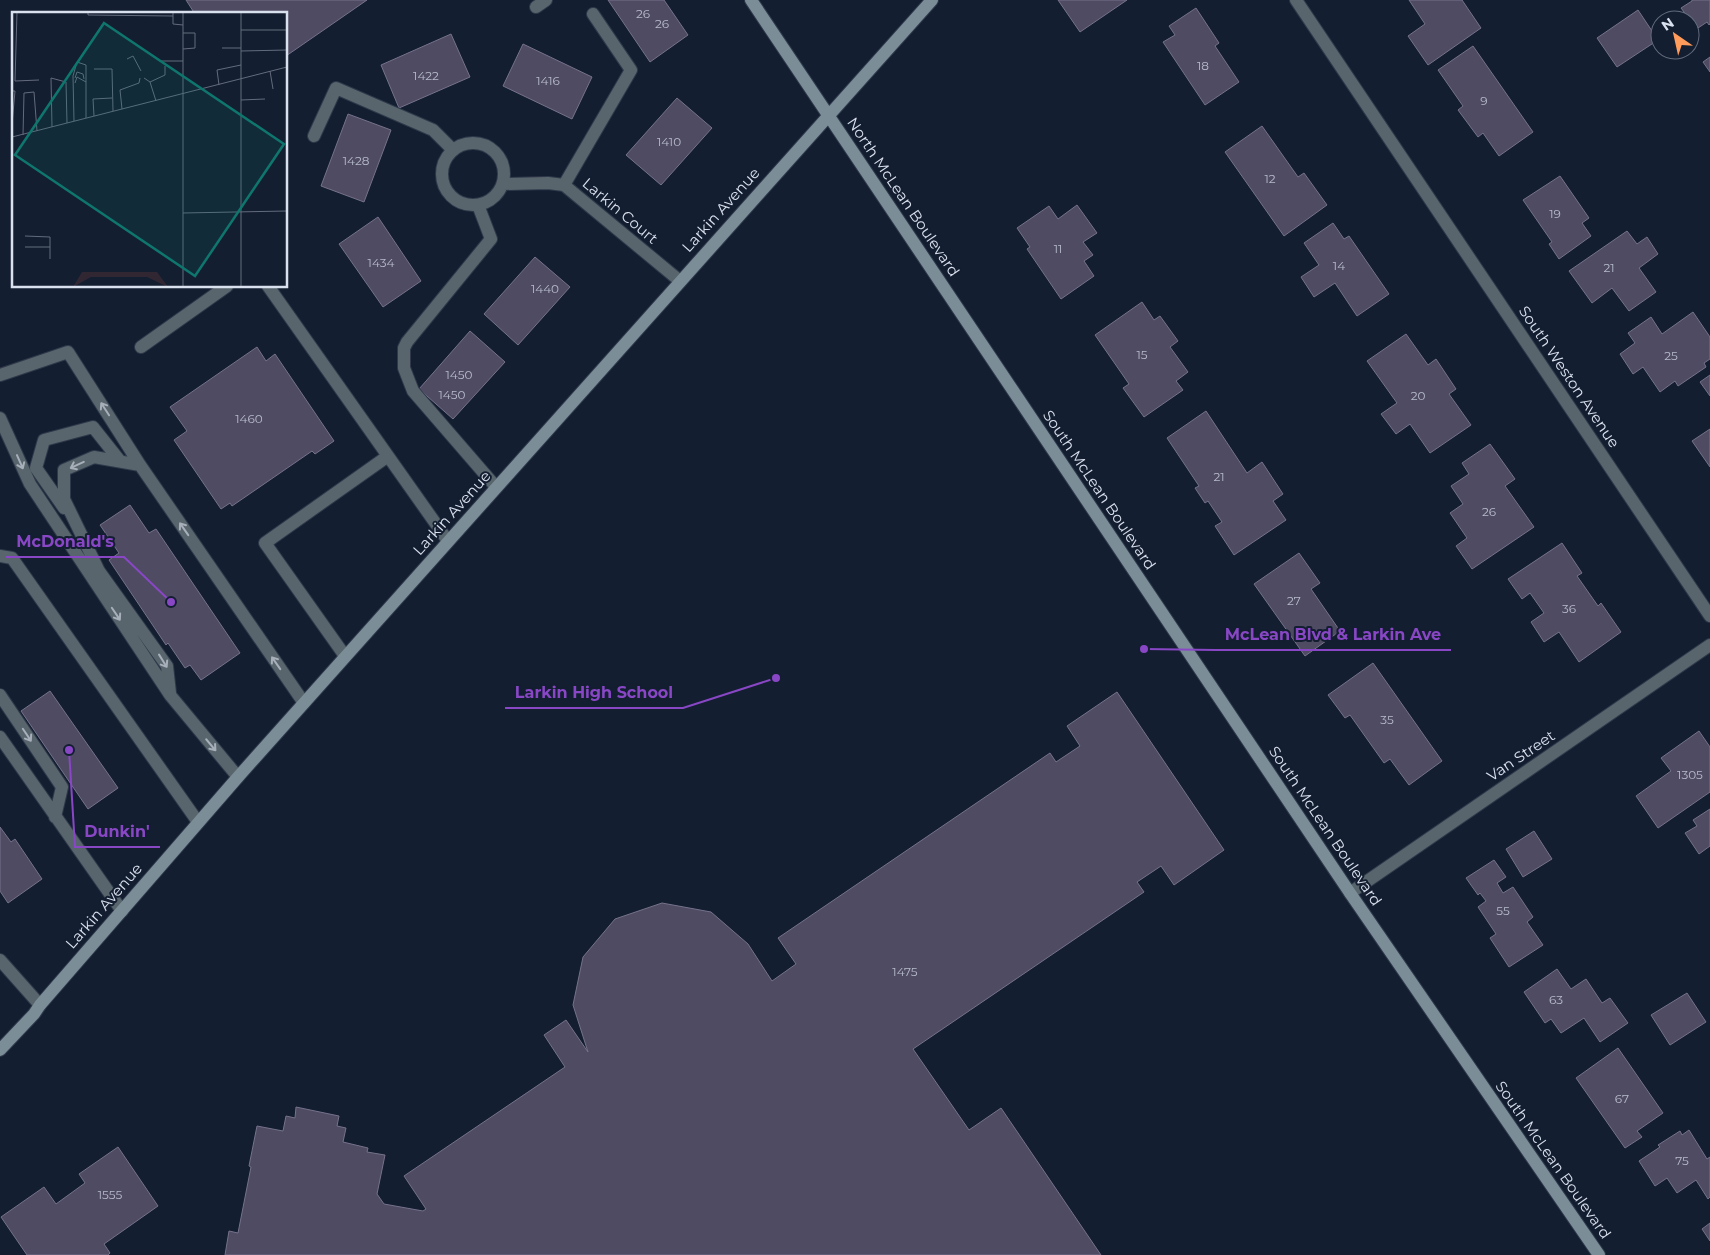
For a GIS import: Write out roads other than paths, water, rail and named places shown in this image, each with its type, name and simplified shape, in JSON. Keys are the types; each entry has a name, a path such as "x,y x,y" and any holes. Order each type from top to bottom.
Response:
{"main road":[{"name":"North McLean Boulevard","path":"751,0 1028,412"},
{"name":"Larkin Avenue","path":"0,1050 34,1014 198,822 304,702 828,114 932,0"},
{"name":"South McLean Boulevard","path":"1028,412 1350,893 1599,1255"}],"street":[{"name":"South Weston Avenue","path":"1296,0 1710,616"},
{"path":"564,185 631,70 593,14"},
{"path":"314,136 336,88 433,130 453,150"},
{"path":"468,143 479,143 489,147 503,163 505,173 503,184 498,194 491,200 478,205 462,204 454,199 443,183 444,163 453,150 458,147 468,143"},
{"name":"Larkin Court","path":"503,184 548,183 564,185 680,281"},
{"path":"478,205 491,239 407,342 404,348 404,368 413,391 496,487"},
{"path":"141,347 224,288"},
{"path":"269,288 448,541"},
{"path":"0,375 68,352 140,465 304,702"},
{"path":"0,418 30,484 170,695 238,777"},
{"path":"76,525 36,468 44,440 93,427 120,461"},
{"path":"345,656 265,543 388,456"},
{"path":"140,465 94,457 64,470 64,499 98,572 167,666 170,695"},
{"path":"0,566 6,557 198,822"},
{"name":"Van Street","path":"1350,893 1710,645"},
{"path":"0,695 62,787 55,817"},
{"path":"0,737 122,912"},
{"path":"0,960 40,1005"}],"place":[{"name":"McDonald's","path":"171,602"},
{"name":"McLean Blvd & Larkin Ave","path":"1144,649"},
{"name":"Larkin High School","path":"776,678"},
{"name":"Dunkin'","path":"69,750"}]}
